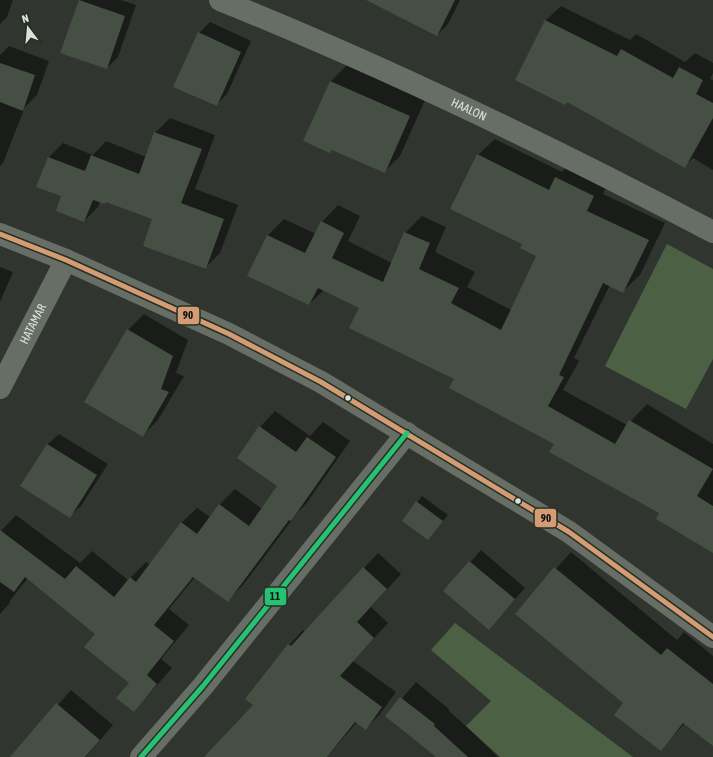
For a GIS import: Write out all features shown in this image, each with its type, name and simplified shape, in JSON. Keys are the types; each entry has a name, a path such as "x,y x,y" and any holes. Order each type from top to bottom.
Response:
{"street":[{"name":"HAALON","path":"220,0 299,32 417,85 616,180 713,232"},
{"path":"0,234 66,260 229,334 321,382 568,532 713,637"},
{"name":"HATAMAR","path":"0,388 66,260"},
{"path":"142,757 203,686 407,433"}],"green space":[{"path":"667,244 713,269 713,359 686,409 605,366"},
{"path":"455,623 633,757 498,757 466,726 491,701 431,650"}],"building":[{"path":"79,0 125,16 107,69 60,53"},
{"path":"366,0 455,0 437,36"},
{"path":"545,20 617,56 621,49 673,78 679,67 703,80 696,94 713,103 713,118 685,168 567,102 565,105 515,80"},
{"path":"198,32 241,52 217,106 173,87"},
{"path":"0,63 35,75 23,111 0,102"},
{"path":"330,81 410,116 385,173 332,150 330,153 303,141"},
{"path":"154,132 202,149 181,203 224,219 206,269 143,246 152,219 106,202 105,204 93,200 84,222 56,211 61,196 36,187 48,157 85,171 91,155 139,174"},
{"path":"477,154 549,190 555,177 594,196 587,211 649,240 623,293 603,283 559,375 564,377 548,406 615,444 629,420 713,469 697,496 713,506 713,553 656,519 659,513 549,452 554,444 449,388 454,379 349,328 359,308 318,288 309,305 247,276 267,235 305,253 321,221 344,233 332,258 383,282 404,232 430,243 419,269 459,288 451,303 501,330 536,256 520,248 522,244 450,209"},
{"path":"127,329 173,356 161,389 169,392 143,437 84,402"},
{"path":"259,426 296,452 307,437 336,457 291,521 289,520 228,602 193,577 154,625 174,641 147,675 157,684 134,712 116,698 129,683 84,647 95,634 25,577 14,592 0,582 0,530 65,579 76,566 114,597 130,577 136,582 181,522 197,534 219,504 249,526 277,486 237,458"},
{"path":"47,444 97,475 70,518 20,486"},
{"path":"416,501 443,521 428,540 402,521"},
{"path":"469,561 515,599 489,630 443,591"},
{"path":"363,567 387,589 357,622 374,638 340,676 382,707 366,730 355,722 327,757 204,757 253,705 245,699 288,644 291,646"},
{"path":"554,567 661,655 667,648 713,684 713,746 683,723 661,751 614,715 623,703 515,614"},
{"path":"400,697 435,724 434,726 468,757 436,757 385,716"},
{"path":"56,703 100,740 85,757 10,757"}],"transit line":[{"name":"90","path":"0,234 66,260 229,334 321,382 569,532 713,637"},
{"name":"11","path":"141,757 203,686 407,433"}]}
